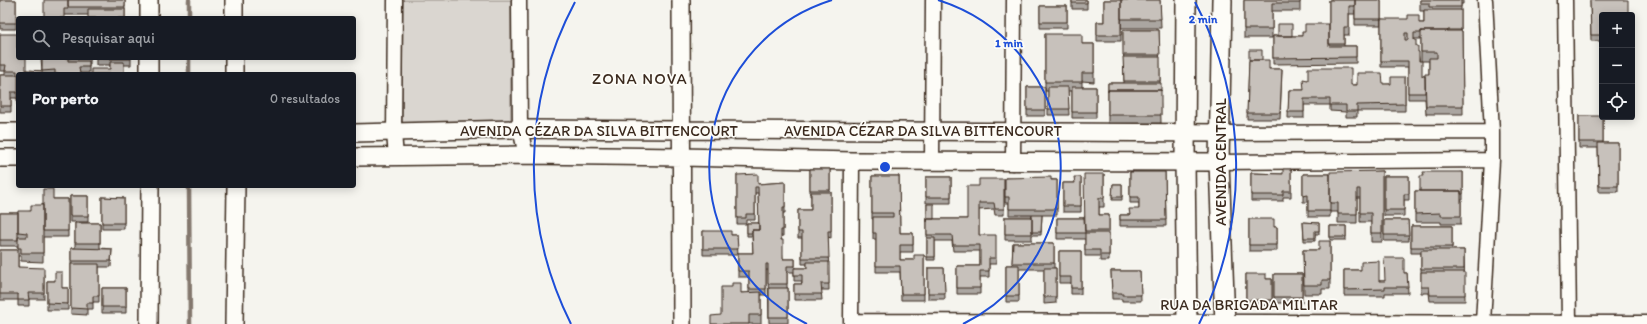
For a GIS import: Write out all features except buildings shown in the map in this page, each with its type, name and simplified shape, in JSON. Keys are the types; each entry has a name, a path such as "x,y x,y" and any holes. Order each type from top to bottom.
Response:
{"main road":[{"path":"1186,0 1185,161 1187,323"},
{"name":"AVENIDA CENTRAL","path":"1222,0 1219,162 1225,323"}],"street":[{"path":"148,0 149,16"},
{"path":"234,0 234,16"},
{"path":"395,0 394,133 396,157"},
{"path":"519,0 520,129 526,155"},
{"path":"681,0 682,324"},
{"path":"932,0 932,162"},
{"path":"1013,162 1014,0"},
{"path":"1483,323 1492,160 1492,132 1485,0"},
{"path":"1565,0 1569,323"},
{"path":"149,60 149,72"},
{"path":"234,60 234,72"},
{"name":"AVENIDA CÉZAR DA SILVA BITTENCOURT","path":"356,133 520,129 1186,133 1492,132"},
{"path":"0,132 16,132"},
{"name":"AVENIDA CÉZAR DA SILVA BITTENCOURT","path":"356,157 526,155 932,162 1492,160"},
{"path":"0,158 16,158"},
{"path":"851,323 852,161"},
{"path":"150,188 150,324"},
{"path":"234,324 236,188"},
{"name":"RUA DA BRIGADA MILITAR","path":"851,323 1647,323"}],"shaded area":[{"path":"403,0 511,0 511,125 402,125"}],"waterway":[{"path":"189,0 189,16"},
{"path":"189,60 189,72"},
{"path":"189,188 190,324"}],"district":[{"name":"ZONA NOVA","path":"640,78"}]}
